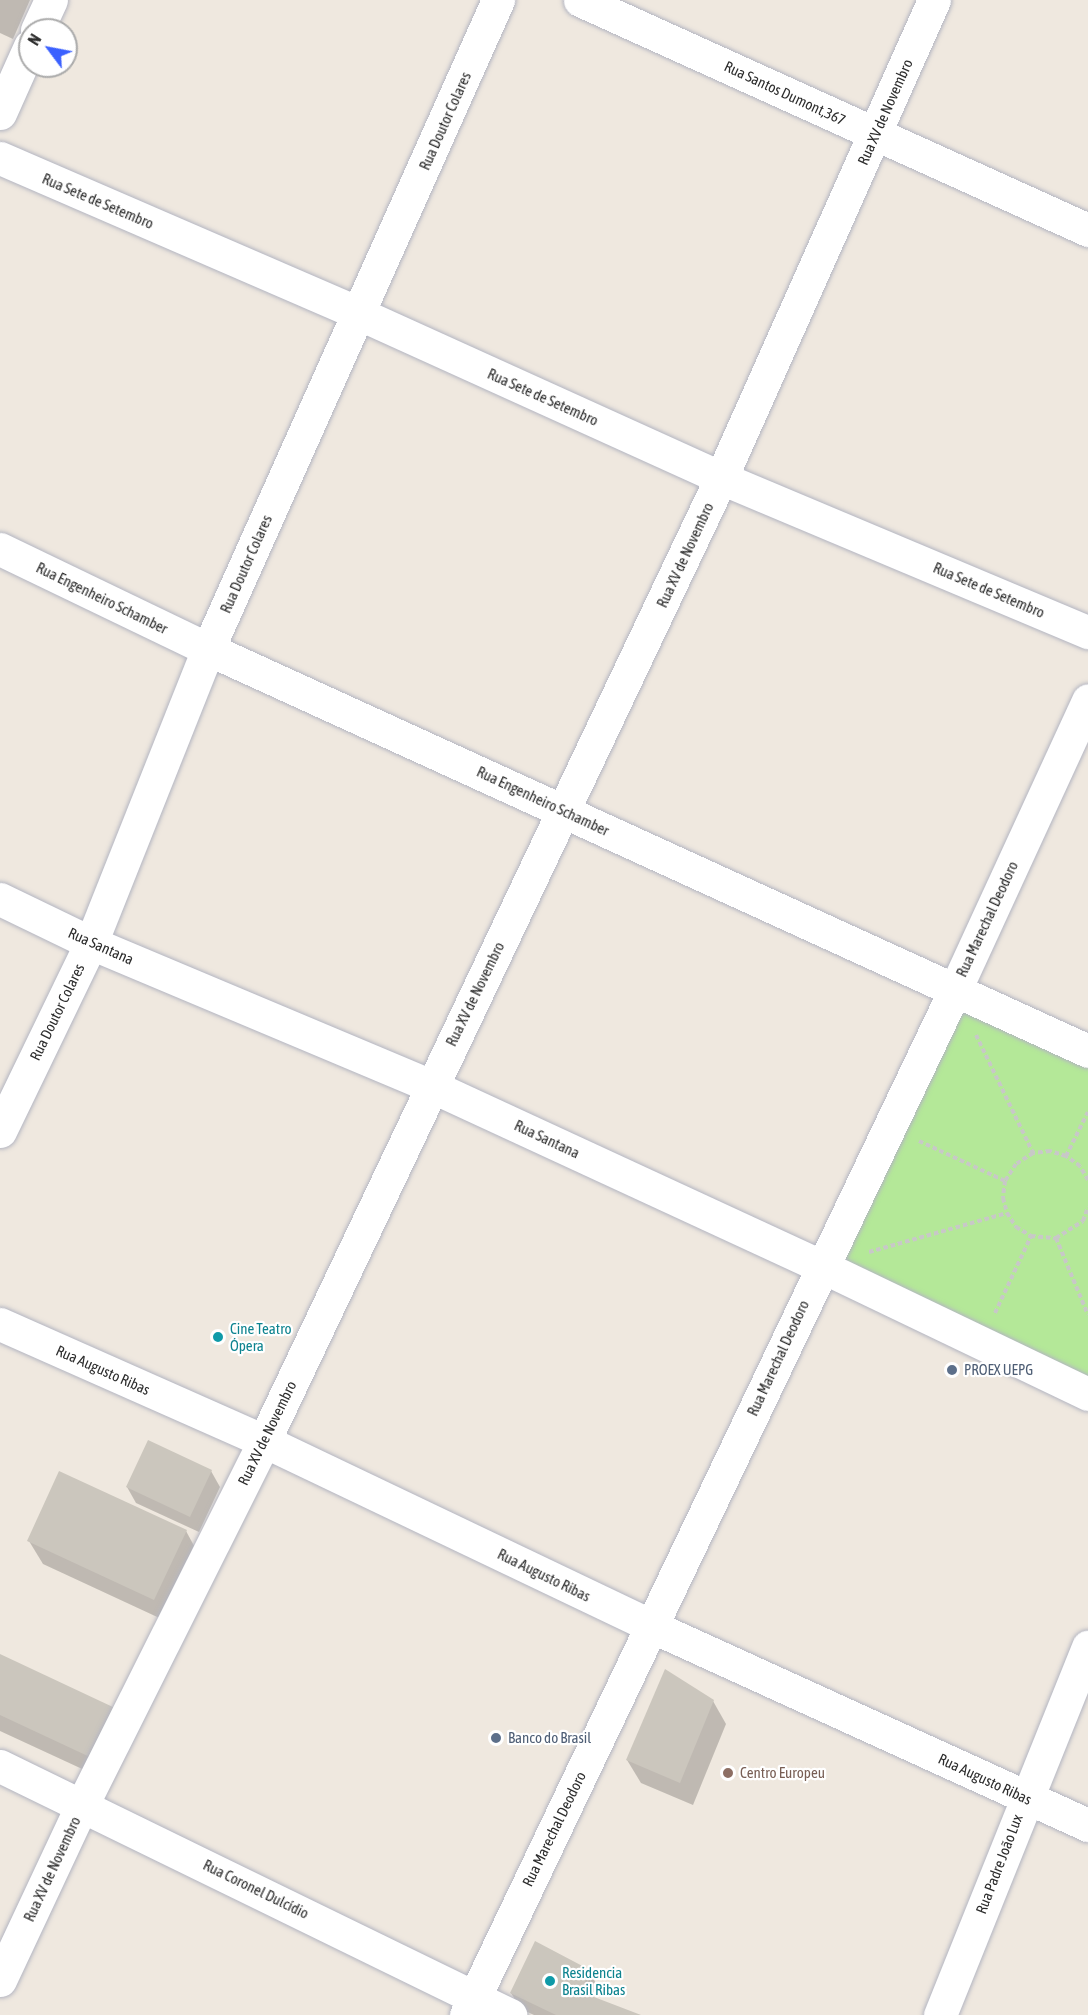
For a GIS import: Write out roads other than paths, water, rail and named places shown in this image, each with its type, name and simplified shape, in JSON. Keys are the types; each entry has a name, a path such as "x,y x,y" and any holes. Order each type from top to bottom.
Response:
{"street":[{"path":"43,18 51,0"},
{"name":"Rua Doutor Colares","path":"0,1131 91,943 208,649 360,314 498,0"},
{"name":"Rua Santos Dumont,367","path":"580,0 1088,230"},
{"name":"Rua XV de Novembro","path":"0,1980 82,1803 264,1441 721,478 934,0"},
{"path":"0,113 18,73"},
{"name":"Rua Sete de Setembro","path":"0,158 360,314 721,478 1088,632"},
{"name":"Rua Engenheiro Schamber","path":"0,549 208,649 563,810 954,992 1088,1051"},
{"name":"Rua Marechal Deodoro","path":"470,2006 821,1266 954,992 1088,700"},
{"name":"Rua Santana","path":"0,899 91,943 431,1086 821,1266 1088,1394"},
{"name":"Rua Augusto Ribas","path":"0,1324 264,1441 651,1626 1088,1825"},
{"name":"Rua Padre João Lux","path":"940,2015 1025,1797 1088,1647"},
{"name":"Rua Coronel Dulcídio","path":"0,1766 82,1803 470,2006 510,2015"}],"place":[{"name":"Cine Teatro Ópera","path":"218,1337"},
{"name":"PROEX UEPG","path":"952,1370"},
{"name":"Banco do Brasil","path":"496,1738"},
{"name":"Centro Europeu","path":"728,1773"},
{"name":"Residencia Brasil Ribas","path":"550,1981"}]}
